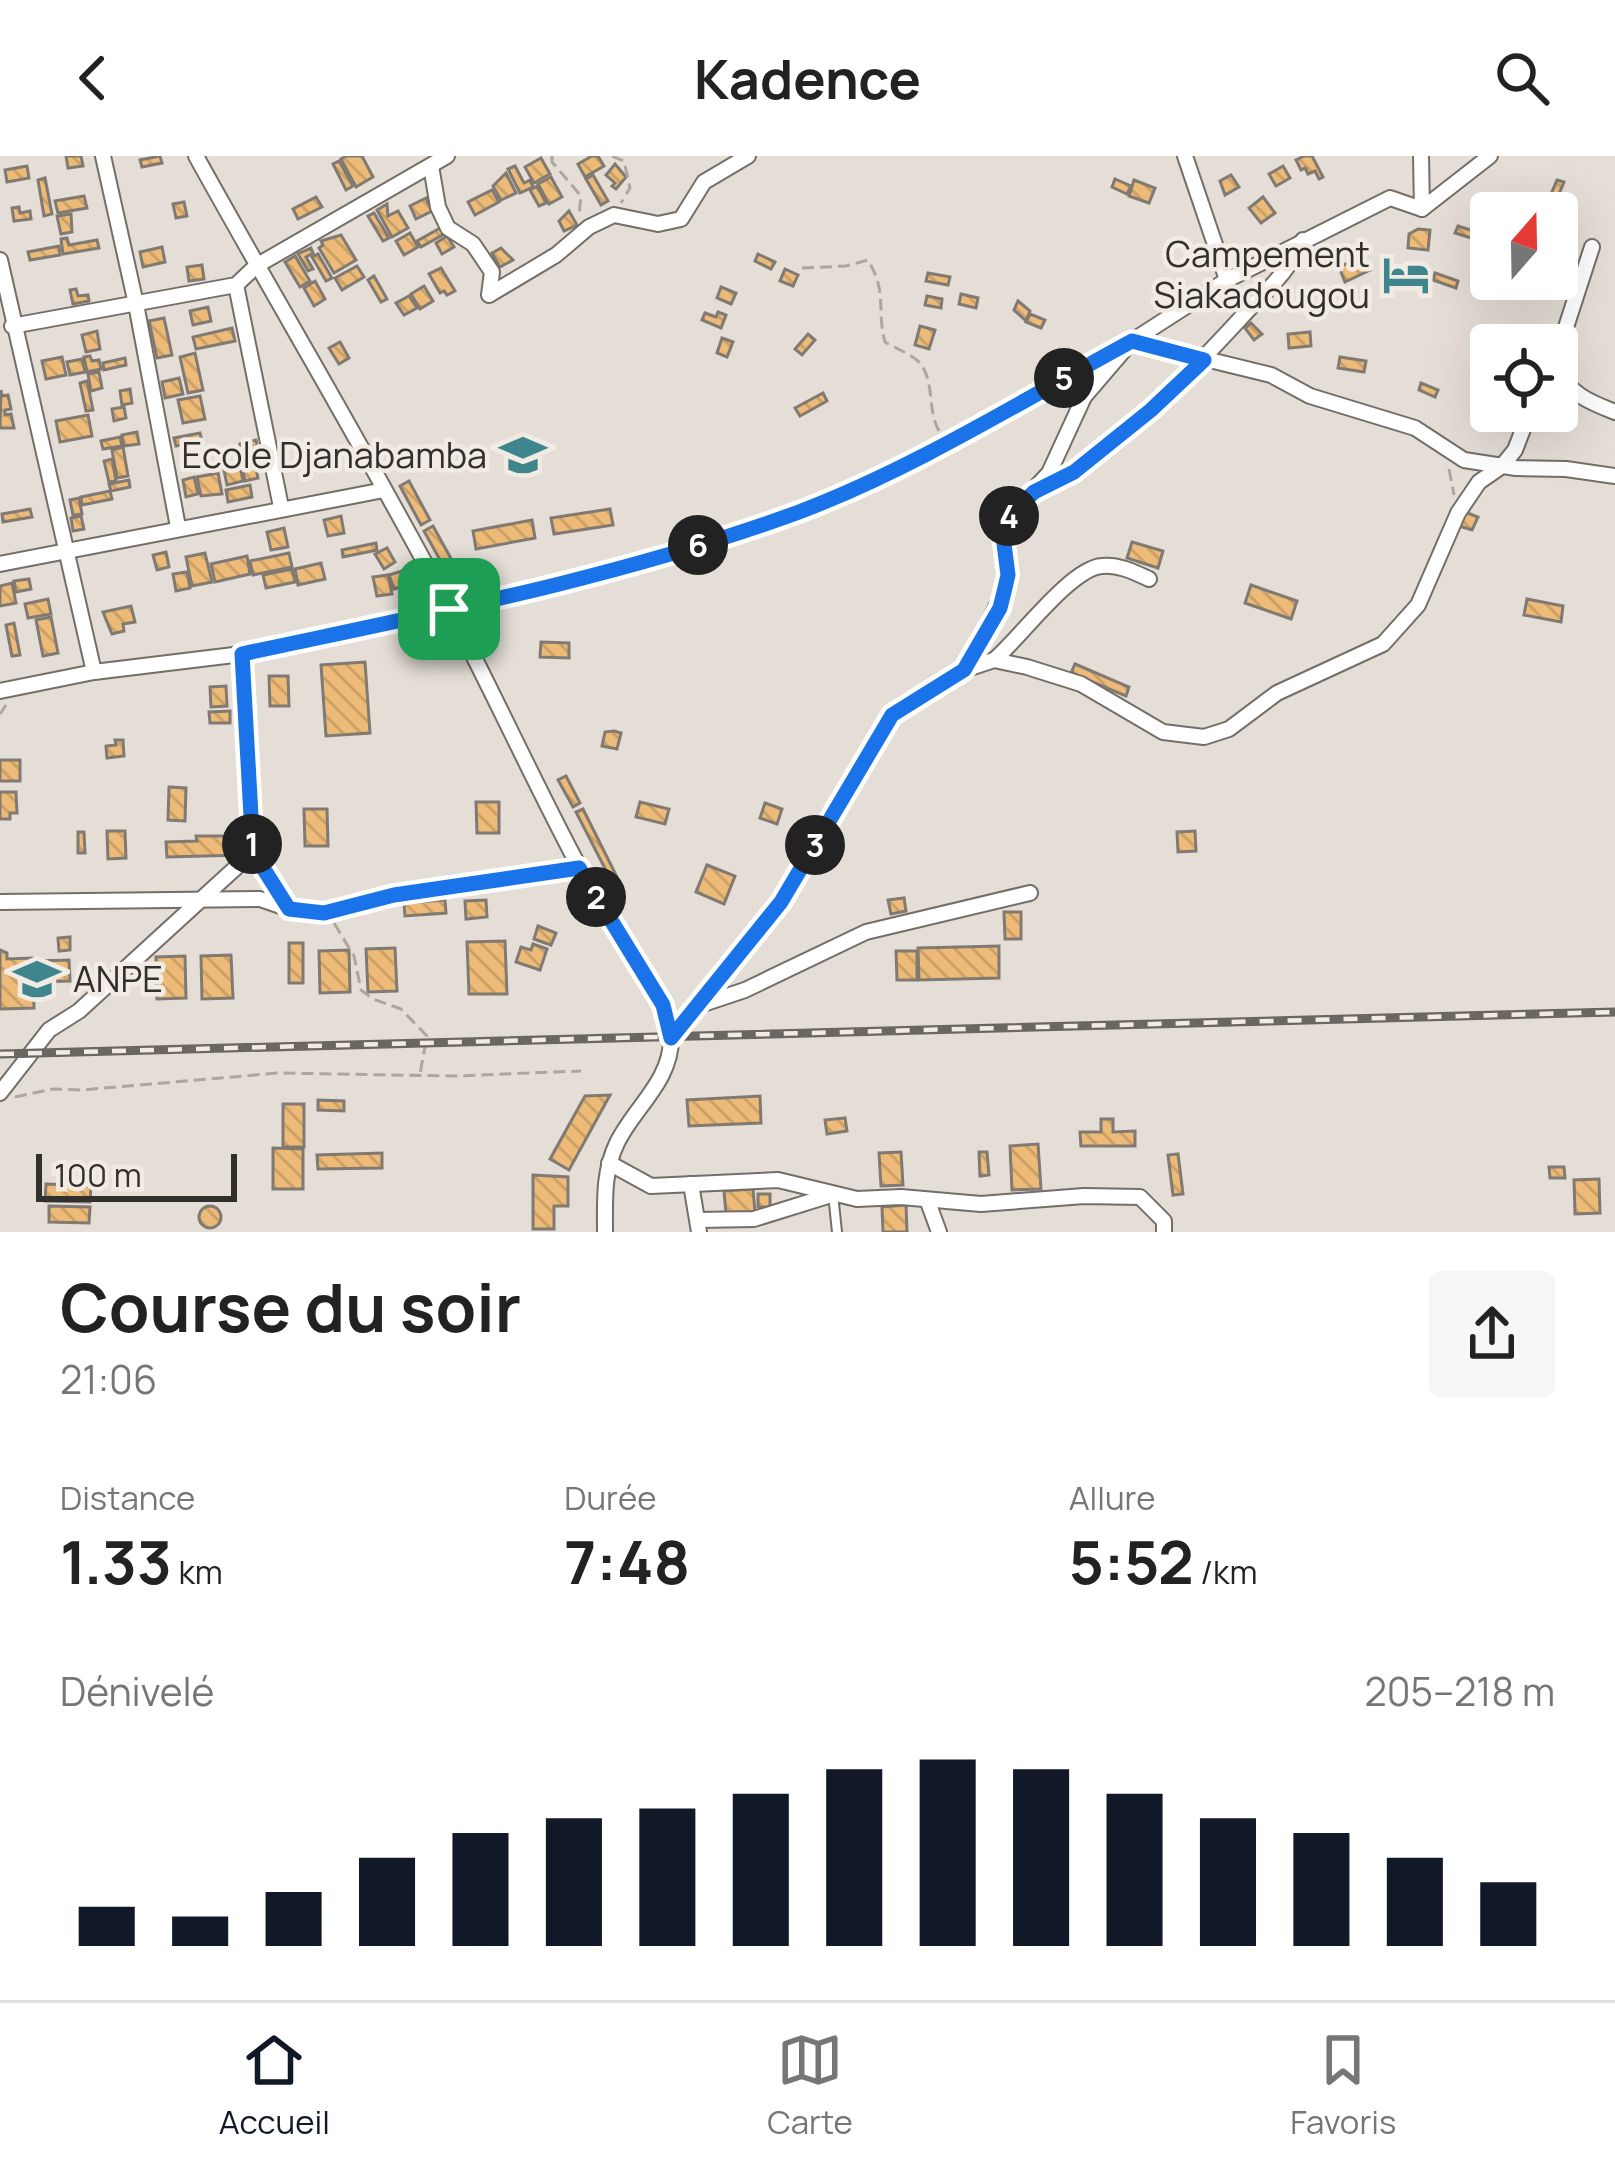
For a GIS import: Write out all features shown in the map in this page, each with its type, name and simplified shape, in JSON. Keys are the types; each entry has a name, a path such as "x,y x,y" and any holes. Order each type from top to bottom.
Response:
{"street":[{"path":"104,156 178,527"},
{"path":"196,156 449,609 579,868 663,1005 671,1038"},
{"path":"13,326 236,284 256,266 447,156"},
{"path":"431,166 437,207 448,228 473,244 492,272 489,295 614,215 658,224 681,218 704,182 748,156"},
{"path":"1185,156 1226,280"},
{"path":"1420,156 1422,209"},
{"path":"1422,209 1490,156"},
{"path":"0,691 242,654 449,609 639,564 801,511 945,442 1132,341 1226,280 1304,239 1390,198 1422,209"},
{"path":"1034,492 1074,472 1151,410 1292,264 1304,239"},
{"path":"1570,324 1592,247"},
{"path":"0,260 94,673"},
{"path":"236,284 281,507"},
{"path":"1132,341 1271,375 1310,396 1415,428 1464,460 1615,476"},
{"path":"964,670 1000,608 1008,575 1002,528 1064,447 1084,397 1132,341"},
{"path":"1578,394 1615,412"},
{"path":"994,660 1081,685 1163,733 1204,737 1229,729 1277,693 1383,644 1418,605 1458,513 1479,482 1515,450 1522,432"},
{"path":"1587,472 1615,460"},
{"path":"0,564 384,490"},
{"path":"604,1232 609,1163 618,1140 657,1085 671,1038 781,902 892,715 964,670 994,660 1068,583 1099,565 1149,578"},
{"path":"242,654 253,852 289,909"},
{"path":"0,1097 50,1030 80,1011 253,852"},
{"path":"0,902 260,898 289,909 324,913 394,895 579,868"},
{"path":"697,1006 745,990 866,932 1030,893"},
{"path":"609,1163 651,1186 778,1180 857,1199 901,1196 928,1202 1000,1204 1084,1196 1140,1197 1163,1221 1165,1232"},
{"path":"691,1184 698,1226 754,1219 833,1195"},
{"path":"928,1202 939,1232"}],"lane":[{"path":"833,1195 837,1232"}],"path":[{"path":"552,156 552,163 581,196 578,236"},
{"path":"612,156 625,161 630,188 614,215"},
{"path":"802,268 868,260 884,293 879,318 885,342 919,361 929,384 934,422 945,442"},
{"path":"1441,445 1458,513"},
{"path":"324,913 340,928 354,956 361,990 401,1009 427,1036 420,1074"},
{"path":"0,1097 278,1072 581,1071"}],"building":[{"path":"66,156 81,156 83,166 68,168"},
{"path":"160,156 162,163 142,167 140,160"},
{"path":"362,156 373,177 356,187 341,159"},
{"path":"598,156 604,166 585,177 578,164"},
{"path":"1312,156 1323,177 1301,170 1296,160"},
{"path":"541,158 550,174 534,183 525,167"},
{"path":"339,161 353,186 346,190 333,164"},
{"path":"615,164 626,177 616,189 606,175"},
{"path":"27,166 29,178 7,182 5,170"},
{"path":"515,166 524,183 530,180 533,187 520,193 508,169"},
{"path":"1283,166 1290,178 1276,186 1269,174"},
{"path":"506,173 516,193 501,200 493,186"},
{"path":"593,175 608,201 601,205 586,179"},
{"path":"1231,175 1239,187 1225,195 1220,181"},
{"path":"551,177 562,197 549,204 538,184"},
{"path":"45,178 52,214 44,216 38,180"},
{"path":"1115,179 1131,186 1127,194 1112,187"},
{"path":"1134,180 1155,188 1149,203 1129,196"},
{"path":"537,186 546,203 539,206 530,190"},
{"path":"492,190 499,202 475,215 468,202"},
{"path":"84,196 87,208 58,213 55,201"},
{"path":"316,197 322,207 298,219 293,209"},
{"path":"1263,197 1275,213 1261,223 1249,208"},
{"path":"426,198 432,211 416,219 410,206"},
{"path":"184,202 187,216 176,218 173,204"},
{"path":"387,204 388,216 398,211 408,228 392,237 377,210"},
{"path":"19,207 20,213 30,211 31,219 14,221 12,208"},
{"path":"569,211 577,225 564,231 559,221"},
{"path":"374,213 389,238 383,241 368,216"},
{"path":"71,214 72,232 61,234 57,216"},
{"path":"1458,226 1470,230 1470,238 1455,233"},
{"path":"442,227 446,233 421,247 417,241"},
{"path":"1430,230 1428,250 1408,248 1409,234"},
{"path":"410,233 418,247 404,255 396,241"},
{"path":"341,235 356,260 334,273 319,248 321,241"},
{"path":"447,236 454,247 442,254 436,243"},
{"path":"67,238 69,245 97,240 99,248 63,254 61,239"},
{"path":"59,246 60,255 30,260 28,252"},
{"path":"162,247 165,262 143,267 140,252"},
{"path":"311,248 313,253 306,257 313,269 308,271 298,254"},
{"path":"501,248 513,260 500,267 492,253"},
{"path":"318,254 332,278 326,281 312,257"},
{"path":"758,254 775,262 771,269 755,261"},
{"path":"295,256 310,281 300,287 285,262"},
{"path":"1364,256 1370,270 1345,282 1339,267"},
{"path":"202,265 204,279 189,281 187,267"},
{"path":"357,266 364,277 342,290 335,278"},
{"path":"441,268 455,291 447,295 440,293 429,274"},
{"path":"785,269 798,275 793,286 780,281"},
{"path":"928,273 950,277 948,285 926,281"},
{"path":"1435,273 1458,281 1456,288 1433,280"},
{"path":"374,276 387,299 381,302 368,280"},
{"path":"315,281 325,299 314,306 304,288"},
{"path":"424,286 433,301 420,309 411,294"},
{"path":"721,287 736,293 731,304 717,298"},
{"path":"76,289 78,296 88,295 89,301 73,304 70,290"},
{"path":"961,294 978,298 976,308 959,304"},
{"path":"409,296 417,308 404,315 396,303"},
{"path":"927,296 942,299 941,308 925,305"},
{"path":"1018,301 1030,311 1026,321 1014,310"},
{"path":"208,307 211,321 193,325 190,311"},
{"path":"718,312 726,315 721,328 702,320 705,313 716,317"},
{"path":"1030,314 1045,320 1041,328 1026,322"},
{"path":"164,318 172,355 157,358 149,321"},
{"path":"1251,323 1262,334 1254,340 1245,328"},
{"path":"920,326 935,330 929,349 915,345"},
{"path":"232,328 235,341 196,349 193,337"},
{"path":"97,331 100,349 86,352 82,335"},
{"path":"1310,332 1311,346 1289,348 1288,334"},
{"path":"808,334 815,340 802,355 795,349"},
{"path":"722,338 733,342 727,357 717,353"},
{"path":"340,342 349,358 339,364 329,348"},
{"path":"195,353 203,390 188,393 180,357"},
{"path":"62,357 66,375 46,379 42,361"},
{"path":"84,357 92,361 99,360 101,369 87,372"},
{"path":"1340,357 1366,361 1364,372 1338,368"},
{"path":"125,358 126,365 104,370 103,363"},
{"path":"82,359 85,372 70,375 67,362"},
{"path":"99,372 102,388 91,391 88,374"},
{"path":"179,378 183,394 165,398 162,382"},
{"path":"87,381 93,410 86,411 80,383"},
{"path":"1421,383 1438,390 1435,397 1419,390"},
{"path":"130,389 132,403 122,405 120,391"},
{"path":"1,390 2,396 8,395 11,409 5,415 11,414 14,428 0,428"},
{"path":"823,393 827,401 800,416 795,408"},
{"path":"200,396 205,419 183,423 178,400"},
{"path":"124,407 126,418 114,421 112,409"},
{"path":"88,415 92,436 60,442 56,421"},
{"path":"137,432 139,444 124,446 122,435"},
{"path":"200,433 202,441 176,446 174,438"},
{"path":"120,437 122,446 103,449 101,441"},
{"path":"256,440 260,460 241,464 240,444"},
{"path":"123,447 128,476 117,478 112,450"},
{"path":"112,459 116,481 109,482 104,461"},
{"path":"255,464 258,478 245,481 242,466"},
{"path":"240,466 243,481 227,485 224,470"},
{"path":"218,473 222,494 201,496 197,477"},
{"path":"194,477 198,494 186,497 183,480"},
{"path":"129,480 130,487 111,491 109,484"},
{"path":"409,481 430,520 421,525 400,486"},
{"path":"250,485 252,497 228,502 226,490"},
{"path":"110,491 112,499 82,505 81,497"},
{"path":"79,498 82,514 73,515 70,500"},
{"path":"30,509 32,517 3,522 2,514"},
{"path":"610,509 613,525 554,534 551,518"},
{"path":"1465,512 1478,517 1472,530 1459,526"},
{"path":"81,516 84,529 73,531 71,518"},
{"path":"341,516 344,533 328,536 324,520"},
{"path":"532,520 535,538 476,549 473,531"},
{"path":"433,526 459,573 450,578 424,531"},
{"path":"284,528 288,547 271,550 267,532"},
{"path":"1132,542 1163,551 1158,568 1127,558"},
{"path":"376,543 377,550 343,557 342,550"},
{"path":"387,548 395,562 384,569 375,554"},
{"path":"166,552 169,567 157,570 153,555"},
{"path":"205,553 212,582 192,586 186,557"},
{"path":"289,553 292,567 253,575 250,561"},
{"path":"247,556 250,574 215,582 211,564"},
{"path":"321,563 325,579 298,585 295,569"},
{"path":"292,569 295,582 266,588 263,575"},
{"path":"402,571 406,585 394,589 389,575"},
{"path":"187,572 190,588 176,591 173,574"},
{"path":"388,575 392,594 377,596 373,577"},
{"path":"29,579 31,589 16,592 14,581"},
{"path":"12,583 16,603 0,606 0,586"},
{"path":"1251,585 1297,601 1291,619 1245,603"},
{"path":"48,599 51,614 28,618 25,604"},
{"path":"1527,599 1563,606 1561,622 1524,615"},
{"path":"131,606 135,622 123,624 124,631 112,634 103,612"},
{"path":"51,617 58,653 43,656 36,620"},
{"path":"14,623 20,655 12,656 6,625"},
{"path":"541,642 569,643 569,658 540,657"},
{"path":"365,662 370,733 326,736 321,665"},
{"path":"1075,664 1129,687 1126,696 1071,673"},
{"path":"269,676 288,676 289,706 270,706"},
{"path":"226,686 227,706 211,707 210,687"},
{"path":"230,711 230,723 210,723 209,712"},
{"path":"605,732 621,733 617,749 602,746"},
{"path":"115,740 123,740 124,756 107,758 106,746 116,745"},
{"path":"0,760 20,760 20,781 0,781"},
{"path":"566,776 580,803 573,807 558,780"},
{"path":"169,787 186,788 185,821 168,820"},
{"path":"0,792 16,792 17,813 10,813 10,819 0,819"},
{"path":"476,802 499,802 499,833 477,833"},
{"path":"640,802 669,809 665,824 636,817"},
{"path":"765,803 782,809 777,824 760,818"},
{"path":"304,809 327,809 328,846 305,846"},
{"path":"583,809 620,883 614,886 576,812"},
{"path":"107,831 125,831 126,858 108,859"},
{"path":"1195,831 1196,851 1178,852 1177,832"},
{"path":"78,832 84,832 85,853 78,853"},
{"path":"196,836 243,840 243,855 167,857 166,842 197,841"},
{"path":"707,865 735,876 724,904 696,892"},
{"path":"904,898 906,911 891,914 888,900"},
{"path":"445,900 446,913 405,916 404,903"},
{"path":"486,900 487,917 466,919 465,901"},
{"path":"1004,912 1021,912 1021,939 1005,939"},
{"path":"538,926 556,933 551,945 534,939"},
{"path":"70,937 70,950 59,951 58,938"},
{"path":"505,941 507,994 469,994 467,942"},
{"path":"289,943 303,943 303,983 289,983"},
{"path":"533,944 547,949 540,970 516,962 521,947 531,950"},
{"path":"999,946 999,978 919,980 918,948"},
{"path":"395,948 397,991 368,992 366,949"},
{"path":"0,950 7,953 7,959 32,958 34,1008 0,1009"},
{"path":"349,950 350,992 320,993 319,951"},
{"path":"896,951 917,951 917,980 897,980"},
{"path":"231,955 233,998 202,999 201,956"},
{"path":"185,956 186,998 157,999 156,957"},
{"path":"69,960 70,981 33,982 33,961"},
{"path":"610,1095 569,1170 550,1159 585,1096"},
{"path":"760,1096 761,1123 689,1126 687,1100"},
{"path":"318,1100 344,1101 344,1111 318,1110"},
{"path":"283,1104 304,1104 304,1147 283,1147"},
{"path":"845,1118 847,1131 827,1134 825,1120"},
{"path":"1101,1119 1113,1119 1113,1132 1135,1131 1135,1146 1081,1146 1080,1132 1101,1132"},
{"path":"1038,1144 1041,1189 1012,1190 1010,1146"},
{"path":"273,1148 303,1149 303,1189 273,1189"},
{"path":"901,1152 903,1185 881,1186 879,1153"},
{"path":"979,1152 987,1152 989,1175 980,1176"},
{"path":"382,1153 382,1168 318,1169 317,1155"},
{"path":"1178,1154 1183,1194 1173,1195 1168,1155"},
{"path":"1549,1167 1564,1167 1565,1178 1550,1178"},
{"path":"533,1175 568,1177 568,1206 554,1206 554,1229 533,1229"},
{"path":"1599,1179 1600,1213 1575,1214 1574,1180"},
{"path":"46,1184 91,1186 90,1202 45,1201"},
{"path":"753,1189 755,1212 726,1214 724,1191"},
{"path":"758,1194 770,1194 770,1207 758,1207"},
{"path":"906,1205 907,1232 883,1232 882,1207"},
{"path":"49,1206 90,1207 89,1223 49,1222"},
{"path":"210,1206 221,1217 210,1228 199,1217"}],"railway":[{"path":"0,1054 1615,1012"}],"place":[{"name":"Campement Siakadougou","path":"1406,275"},
{"name":"Ecole Djanabamba","path":"523,455"},
{"name":"ANPE","path":"37,979"}],"route":[{"path":"1132,341 1204,360 1074,472 1034,492 1008,517 1002,528 1008,575 1000,608 964,670 892,715 781,902 671,1038 663,1005 579,868 394,895 324,913 289,909 253,852 242,654 449,609 639,564 801,511 888,472 1132,341"}]}
